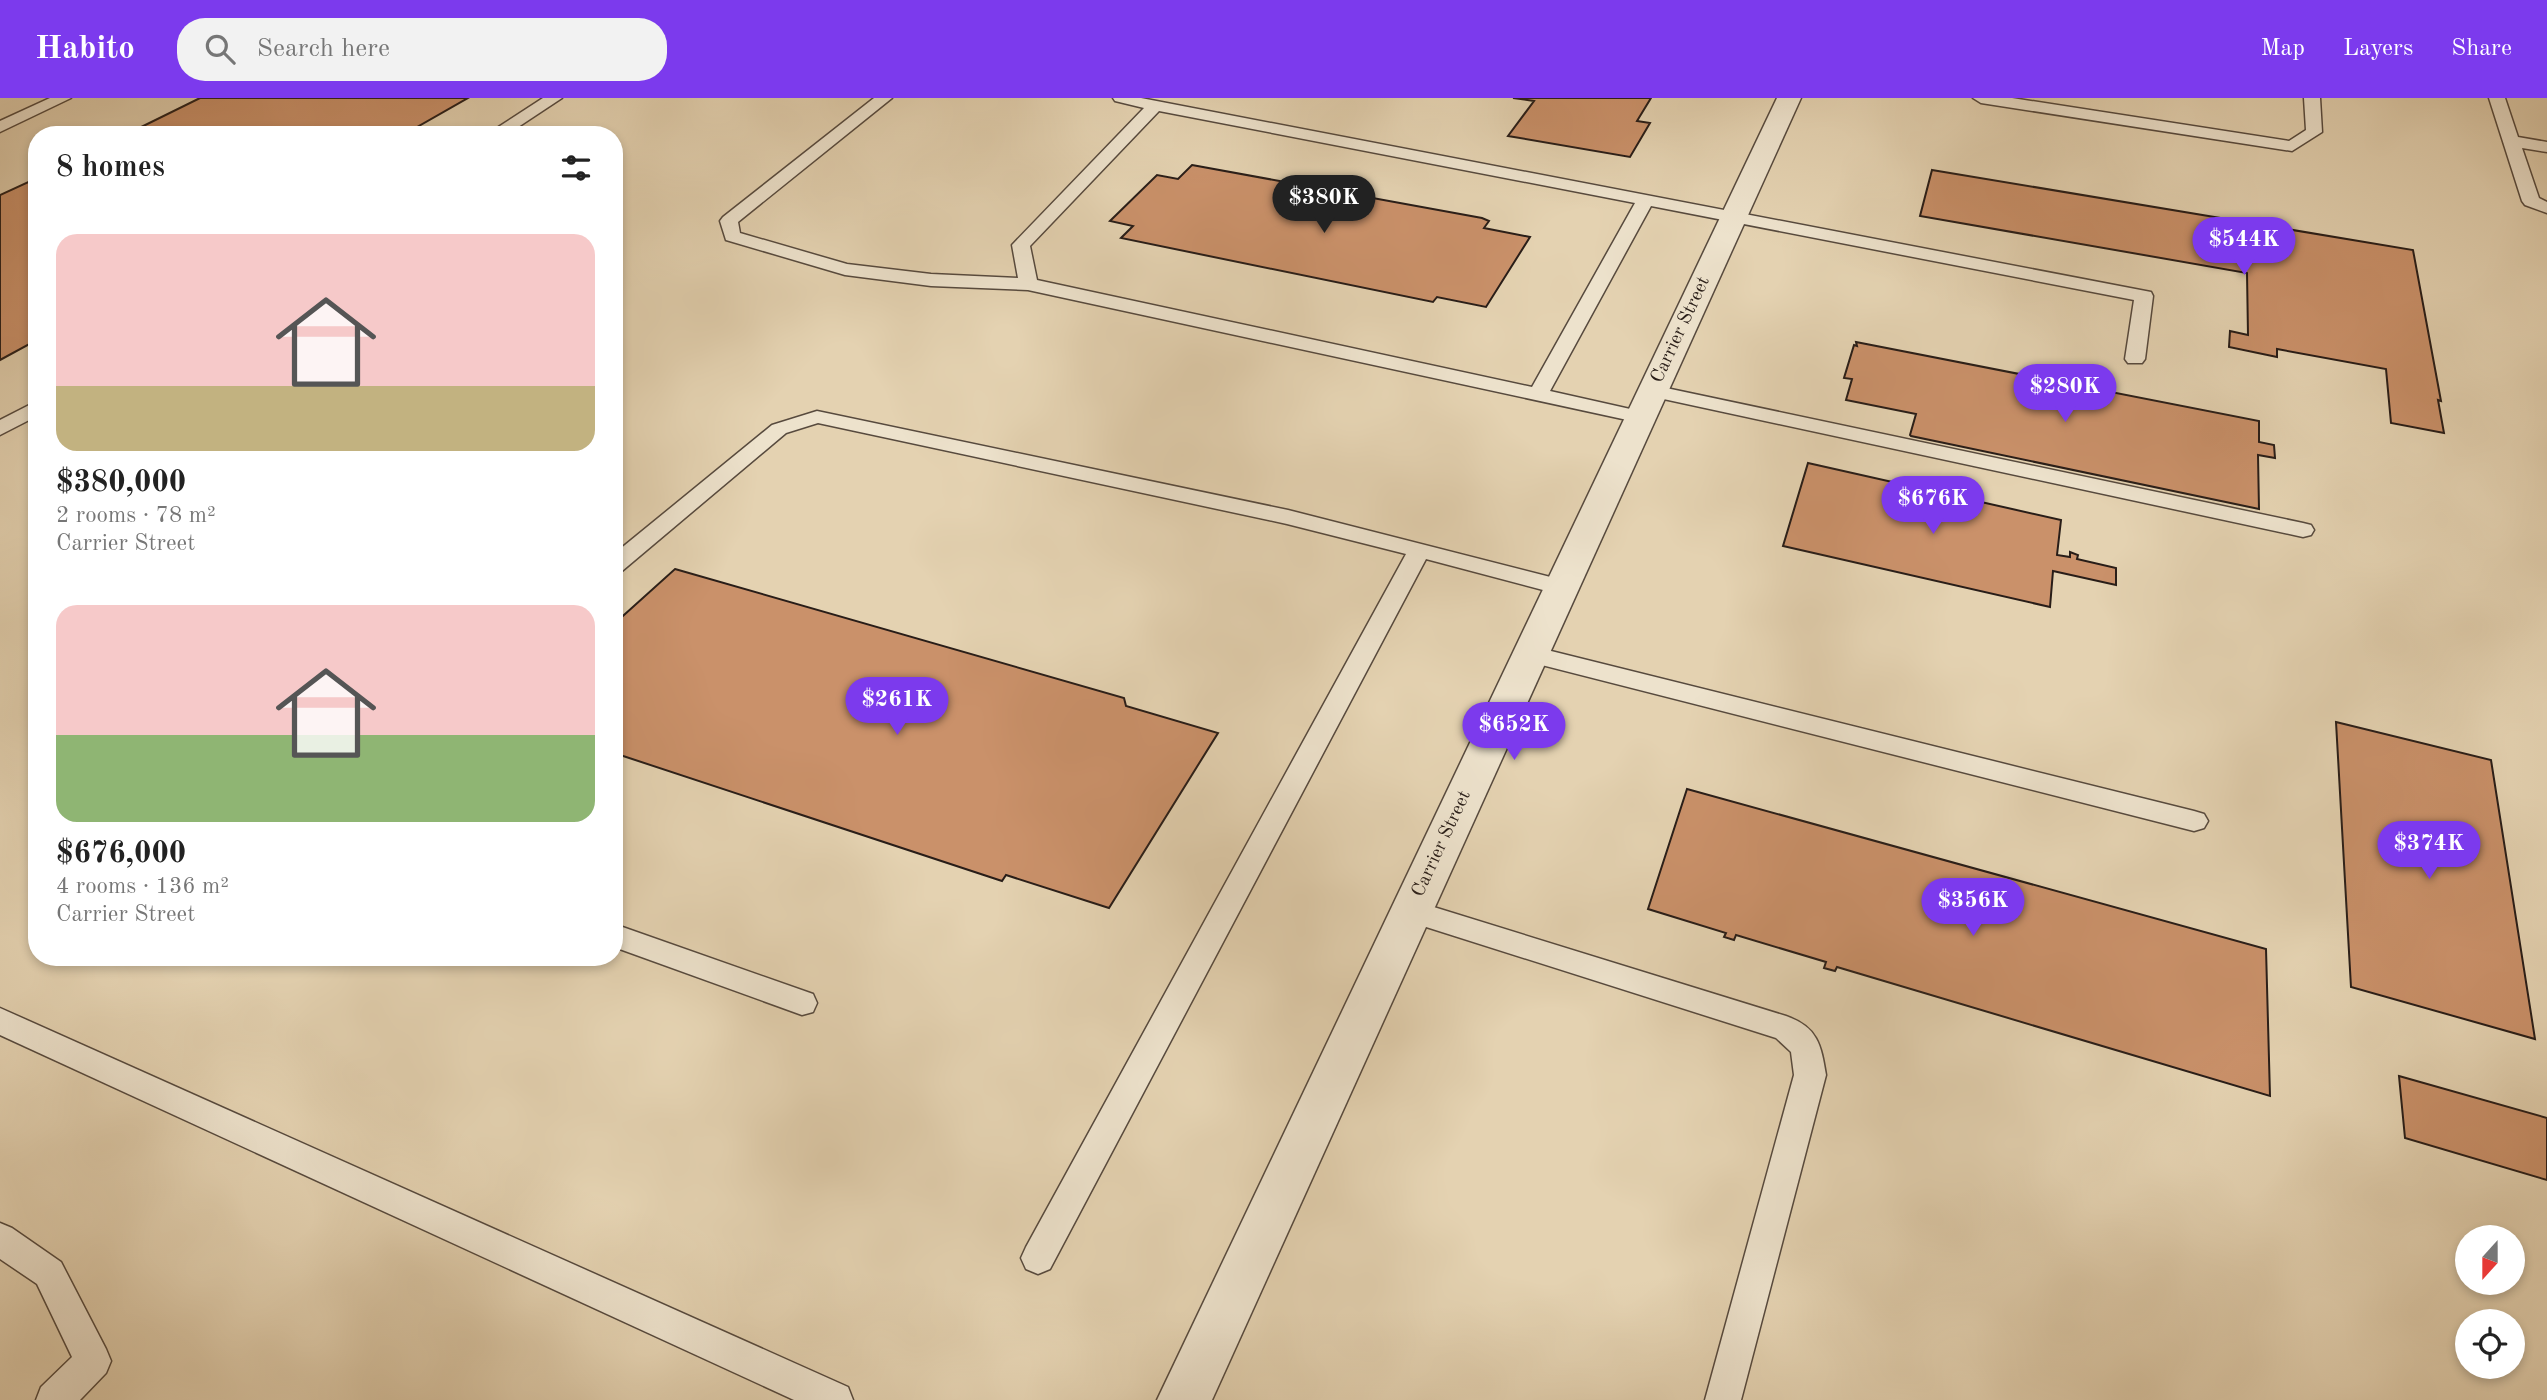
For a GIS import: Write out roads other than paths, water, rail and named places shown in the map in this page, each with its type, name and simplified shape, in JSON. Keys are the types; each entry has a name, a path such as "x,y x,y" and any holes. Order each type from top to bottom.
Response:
{"street":[{"name":"Carrier Street","path":"1184,1400 1788,98"}],"lane":[{"path":"0,127 64,98"},
{"path":"509,126 554,98"},
{"path":"884,98 729,221 732,236 845,269 931,280 1028,284 1538,395 1646,404 2303,530"},
{"path":"1121,98 2144,296 2135,359"},
{"path":"1981,98 2292,146 2314,132 2312,98"},
{"path":"2497,98 2531,201 2547,208"},
{"path":"1028,284 1021,245 1155,106"},
{"path":"2511,142 2547,147"},
{"path":"1538,395 1646,199"},
{"path":"0,429 28,412"},
{"path":"623,559 779,429 817,416 1288,517 1562,587"},
{"path":"1038,1258 1419,551"},
{"path":"1531,654 2194,821"},
{"path":"1411,911 1786,1029 1807,1046 1810,1075 1723,1400"},
{"path":"623,938 802,1003"},
{"path":"0,1021 835,1400"},
{"path":"0,1240 49,1273 93,1362 54,1400"}]}
